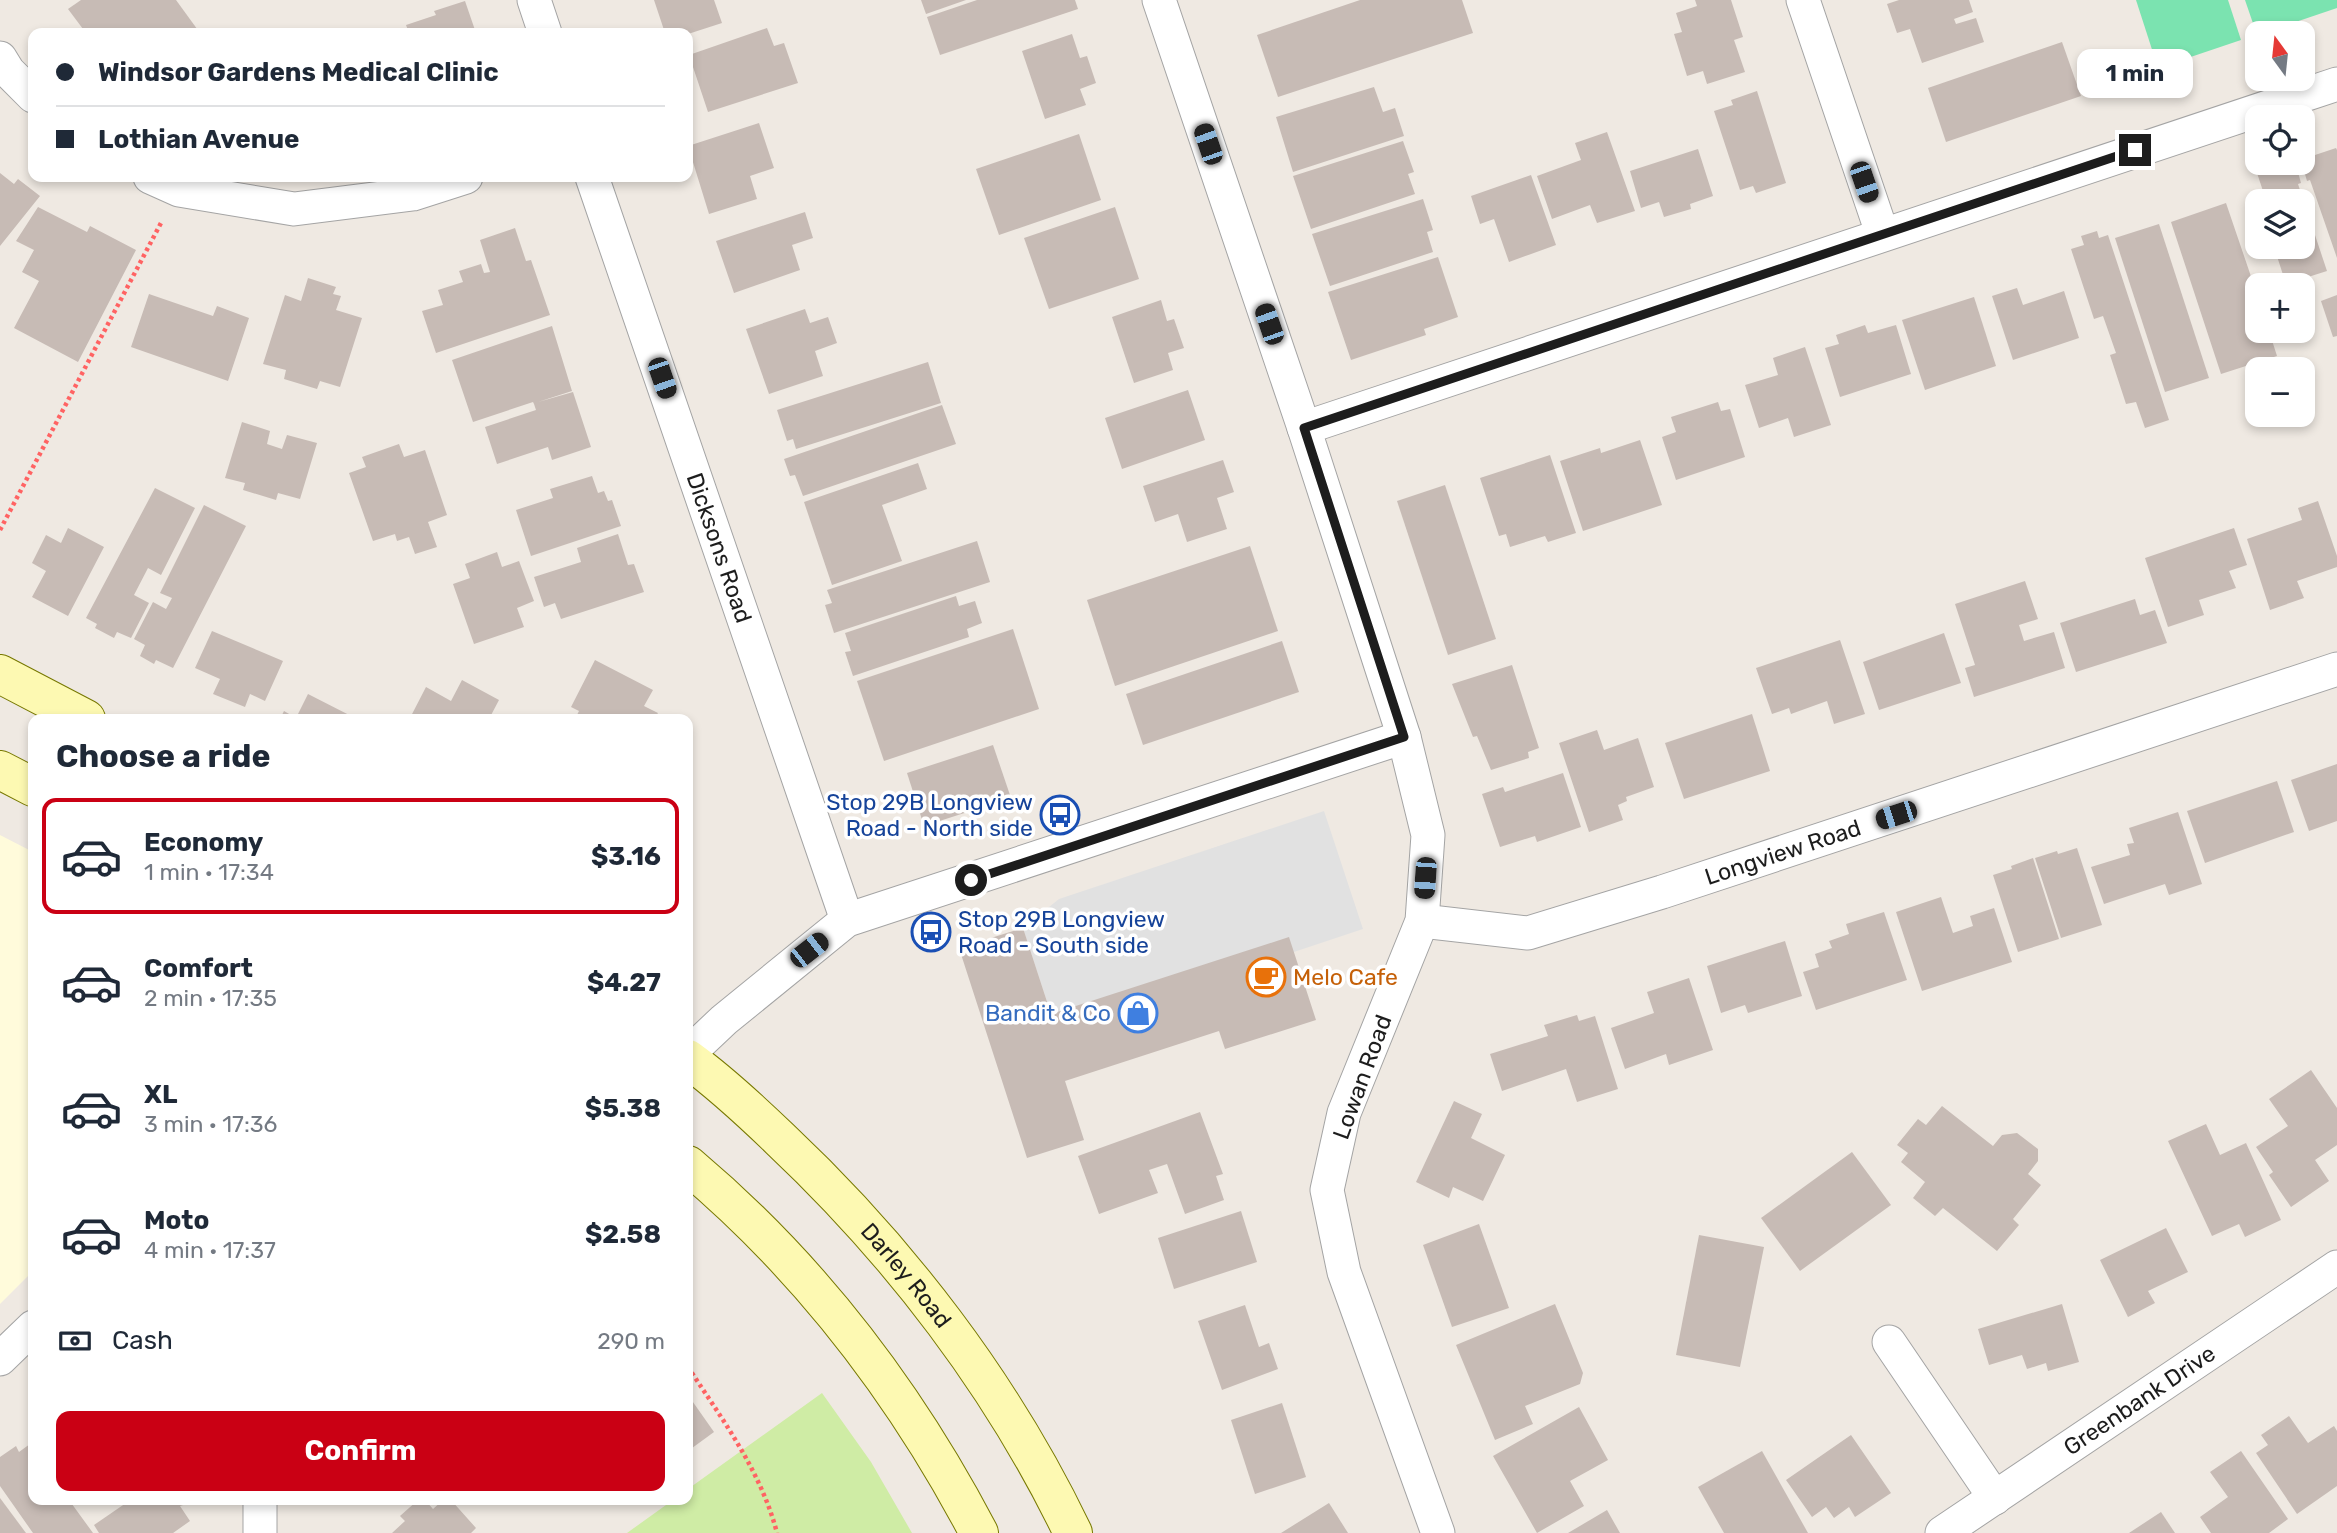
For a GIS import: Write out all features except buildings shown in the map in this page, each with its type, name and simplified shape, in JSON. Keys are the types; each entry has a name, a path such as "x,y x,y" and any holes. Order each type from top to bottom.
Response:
{"main road":[{"path":"0,674 76,714"},
{"path":"0,770 28,784"},
{"name":"Darley Road","path":"693,1063 753,1113 801,1158 899,1264 943,1320 982,1377 1022,1439 1073,1533"},
{"path":"693,1170 747,1219 822,1298 879,1370 951,1480 979,1533"}],"street":[{"path":"534,0 543,28"},
{"name":"Lowan Road","path":"1159,0 1304,428 1404,737 1427,835 1422,921 1344,1113 1327,1190 1344,1272 1438,1533"},
{"path":"1803,0 1882,233"},
{"path":"0,58 8,71 28,91"},
{"path":"1304,428 1882,233 2337,84"},
{"path":"162,182 180,190 294,209 413,194 450,182"},
{"name":"Dicksons Road","path":"594,182 847,920"},
{"name":"Longview Road","path":"1422,921 1528,933 1662,892 2337,669"},
{"path":"693,1049 724,1020 847,920 1404,737"},
{"name":"Greenbank Drive","path":"1942,1533 2337,1267"},
{"path":"0,1359 28,1332"},
{"path":"1889,1342 1995,1498"},
{"path":"260,1505 260,1533"}],"path":[{"path":"0,530 166,214"},
{"path":"693,1375 761,1484 777,1533"}],"shaded area":[{"path":"1324,811 1363,929 1294,952 1051,1014 1023,928 1059,899"},
{"path":"0,835 28,849 28,1276 0,1304"}],"green space":[{"path":"2136,0 2228,0 2241,40 2158,68"},
{"path":"2245,0 2337,0 2337,8 2298,21 2252,21"},
{"path":"822,1393 871,1462 912,1533 627,1533 666,1505 693,1505 693,1485"}],"place":[{"name":"Stop 29B Longview Road - North side","path":"1060,815"},
{"name":"Stop 29B Longview Road - South side","path":"931,932"},
{"name":"Melo Cafe","path":"1266,977"},
{"name":"Bandit & Co","path":"1138,1013"}],"route":[{"path":"971,880 1404,737 1304,428 2135,150"}]}
